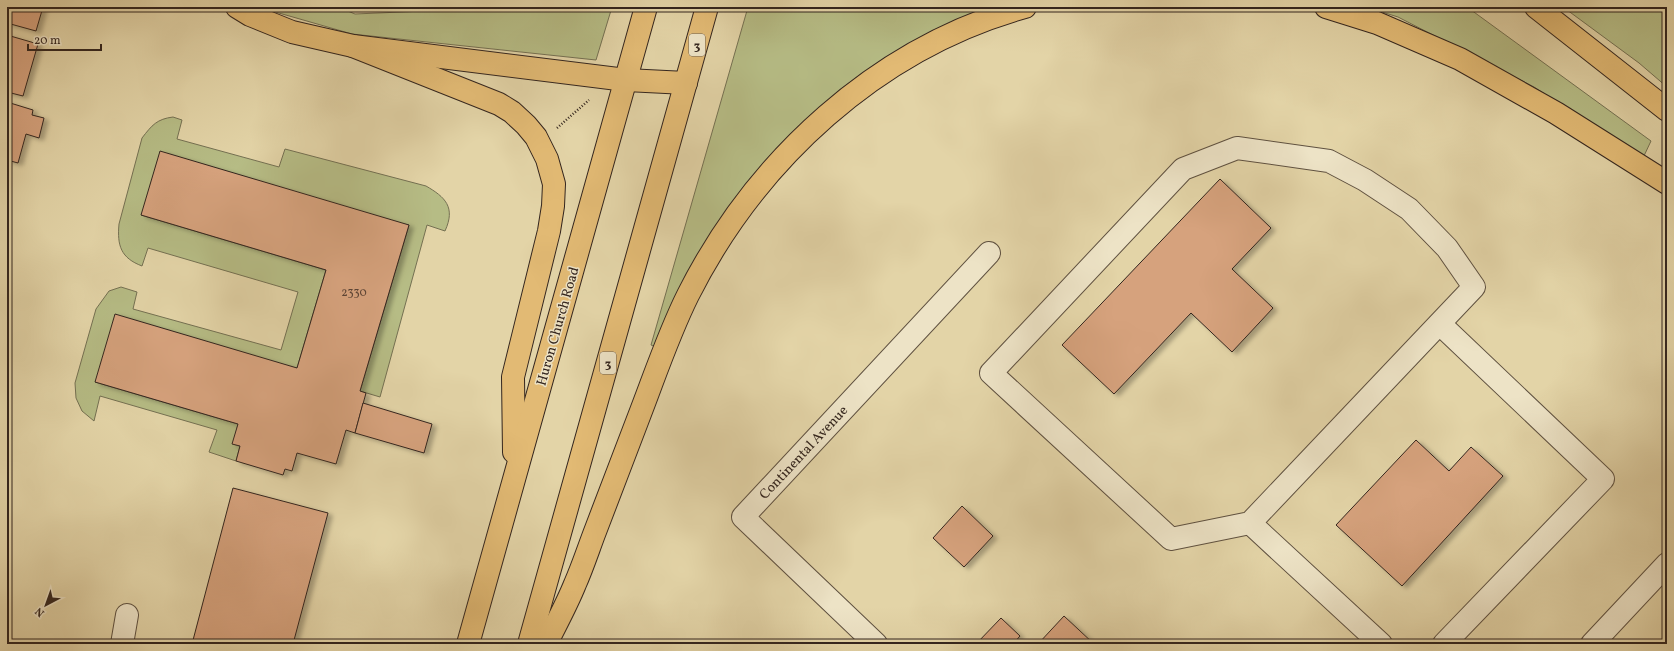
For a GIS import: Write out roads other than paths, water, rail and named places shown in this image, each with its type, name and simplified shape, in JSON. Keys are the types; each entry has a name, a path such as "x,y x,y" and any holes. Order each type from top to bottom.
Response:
{"highway":[{"path":"237,7 250,15 292,32 353,46 626,80 686,83"},
{"name":"Huron Church Road","path":"468,644 646,7"},
{"name":"3","path":"529,644 707,7"},
{"path":"546,644 576,583 661,359 688,297 712,251 743,205 775,166 810,130 839,105 871,81 910,56 954,33 1004,13 1025,7"},
{"path":"1326,7 1377,23 1460,59 1556,113 1667,183"},
{"path":"1536,7 1667,110"},
{"path":"353,46 499,104 512,112 526,125 536,137 547,159 554,184 553,206 549,231 513,376 515,476"}],"street":[{"path":"1237,148 1329,161 1365,180 1409,209 1446,248 1474,287 1250,523 1171,539 991,373 1183,169 1237,148"},
{"name":"Continental Avenue","path":"876,644 743,517 989,253"},
{"path":"1440,324 1603,479 1444,644"},
{"path":"1250,523 1381,644"},
{"path":"1592,644 1667,564"},
{"path":"122,644 127,615"}]}
